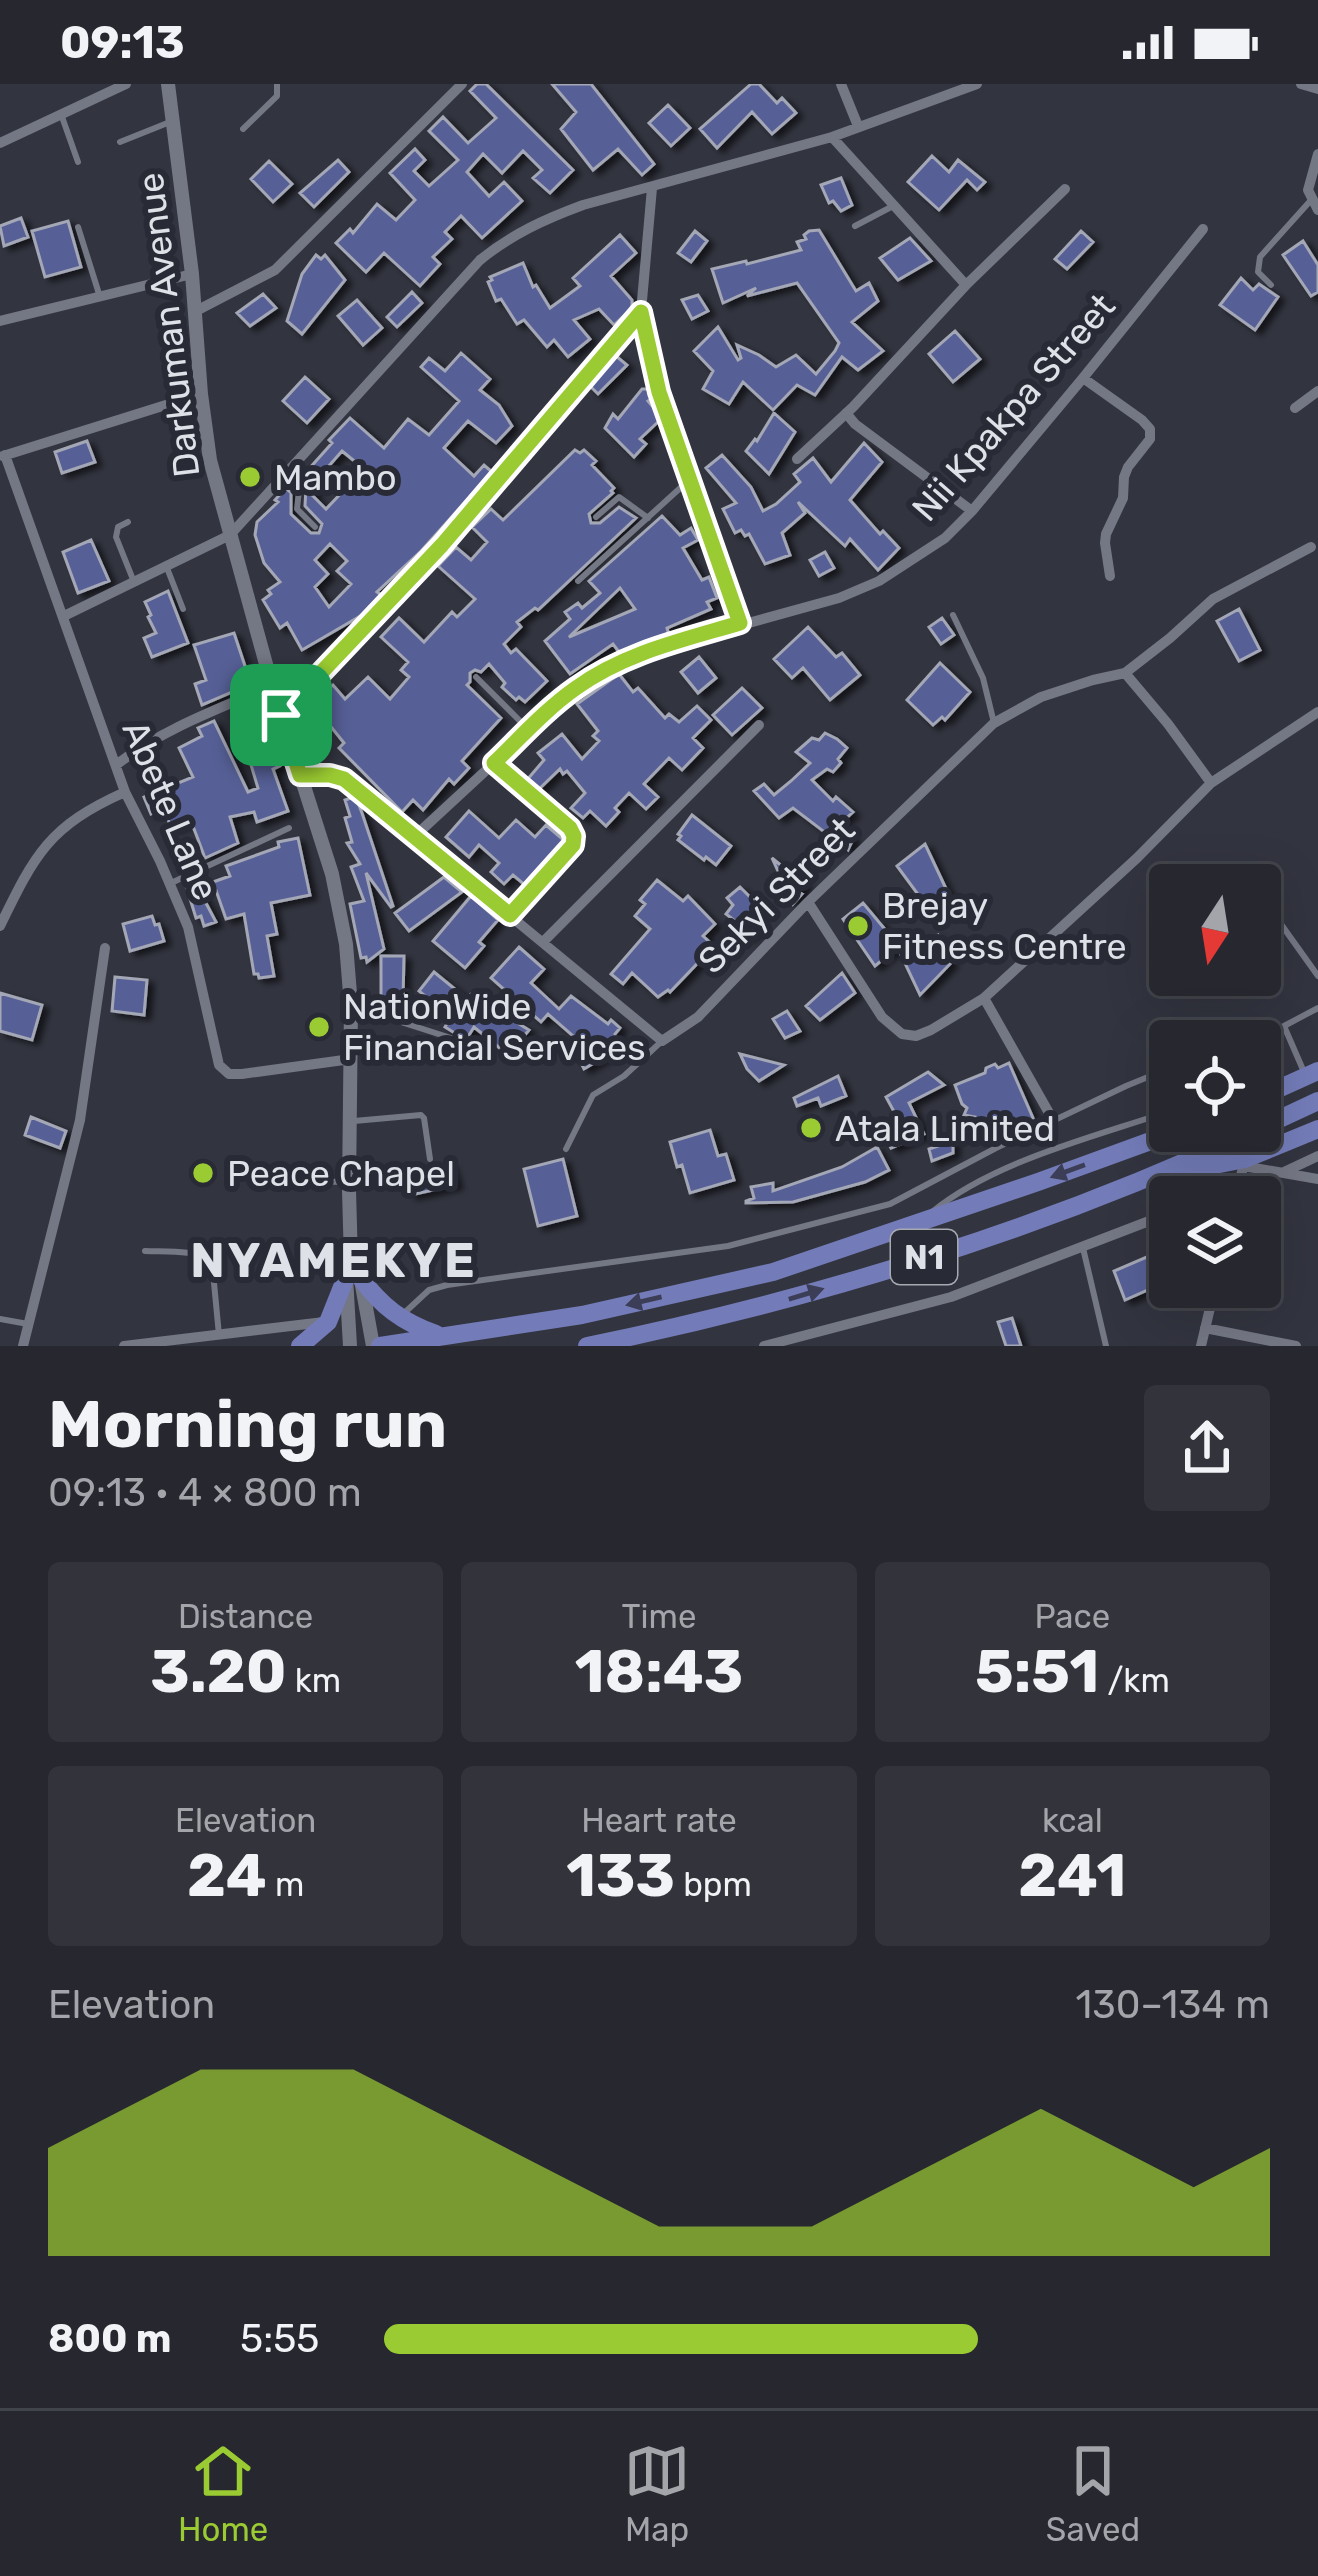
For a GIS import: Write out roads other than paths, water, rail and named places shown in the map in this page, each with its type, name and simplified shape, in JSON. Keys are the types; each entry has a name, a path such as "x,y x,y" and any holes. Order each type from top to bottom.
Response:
{"highway":[{"path":"1281,1086 1312,1074"},
{"name":"N1","path":"1281,1119 1318,1101"},
{"path":"1156,1176 1244,1162 1318,1129"},
{"name":"N1","path":"377,1346 582,1315 772,1272 1149,1141"},
{"name":"N1","path":"1152,1176 1207,1152"},
{"name":"N1","path":"598,1345 878,1273 1149,1177"},
{"path":"300,1346 328,1322 352,1272 398,1318 440,1336"},
{"path":"668,1346 693,1324"}],"street":[{"path":"0,143 126,84"},
{"path":"196,311 274,270 462,84"},
{"path":"841,84 858,127"},
{"path":"64,616 230,536 480,260 507,238 584,205 832,137 977,84"},
{"path":"1301,84 1318,88"},
{"name":"Darkuman Avenue","path":"171,85 210,460 272,686 332,874 346,944 351,1006 350,1346"},
{"path":"832,137 966,284"},
{"path":"1315,204 1308,190 1318,154"},
{"path":"652,188 641,312 659,392 740,623"},
{"path":"796,460 849,416 966,284 1065,189"},
{"name":"Nii Kpakpa Street","path":"416,836 573,690 603,670 640,653 839,598 879,581 945,538 1203,229"},
{"path":"0,321 193,274"},
{"path":"281,715 442,545 641,312"},
{"path":"1083,378 1150,429 1150,439 1124,476 1123,498 1106,534 1110,576"},
{"path":"1294,408 1318,392"},
{"path":"2,456 201,394"},
{"path":"849,416 972,511"},
{"name":"Abete Lane","path":"2,456 64,616 124,793 188,927 219,1065 229,1074 242,1074 351,1059"},
{"name":"Sekyi Street","path":"662,1041 698,1017 808,902 994,723 1041,697 1126,673 1213,599 1311,548"},
{"path":"1126,673 1211,783"},
{"path":"116,765 137,748 197,717 272,686"},
{"path":"808,902 882,1017 902,1034 916,1036 984,998 1137,859 1211,783 1318,712"},
{"path":"543,942 760,725"},
{"path":"300,775 344,779 662,1041"},
{"path":"0,926 30,865 53,836 92,807 124,793"},
{"path":"23,1346 80,1120 105,948"},
{"path":"984,998 1053,1120"},
{"path":"1281,1173 1318,1156"},
{"path":"1241,1176 1244,1162 1318,1179"},
{"path":"764,1346 951,1298 1149,1221"},
{"name":"Darkuman Avenue","path":"352,1272 377,1346"},
{"path":"1201,1346 1210,1308"},
{"path":"598,1345 604,1310"},
{"path":"582,1315 598,1345"},
{"path":"124,1346 328,1322"},
{"path":"1205,1328 1297,1346"}],"lane":[{"path":"243,129 277,96 277,84"},
{"path":"61,114 78,162"},
{"path":"120,142 174,121"},
{"path":"1271,285 1258,272 1260,257 1315,204"},
{"path":"855,226 893,206"},
{"path":"78,227 100,296"},
{"path":"284,476 299,490 298,509 315,527"},
{"path":"578,581 689,480"},
{"path":"596,517 619,497 648,518"},
{"path":"128,522 118,527 116,537 134,582"},
{"path":"166,566 182,609"},
{"path":"953,615 983,677 994,723"},
{"path":"476,677 529,730"},
{"path":"494,763 574,836 573,845 510,915"},
{"path":"170,884 289,828"},
{"path":"1281,924 1318,976"},
{"path":"351,1006 451,1038"},
{"path":"1281,1027 1318,1008"},
{"path":"1284,1026 1312,1074"},
{"path":"566,1149 593,1095 624,1076 662,1041"},
{"path":"398,1318 429,1291 447,1286 728,1246 890,1204 1149,1076"},
{"path":"350,1121 421,1115 430,1159"},
{"path":"917,1223 979,1179 1149,1118"},
{"path":"250,1180 349,1182"},
{"path":"890,1204 897,1230"},
{"path":"1083,1248 1106,1346"},
{"path":"146,1251 196,1254 212,1262 219,1335"},
{"path":"0,1319 28,1324"}],"place":[{"name":"Mambo","path":"250,477"},
{"name":"Brejay Fitness Centre","path":"858,926"},
{"name":"NationWide Financial Services","path":"319,1027"},
{"name":"Atala Limited","path":"811,1128"},
{"name":"Peace Chapel","path":"203,1173"}],"district":[{"name":"NYAMEKYE","path":"334,1260"}]}
